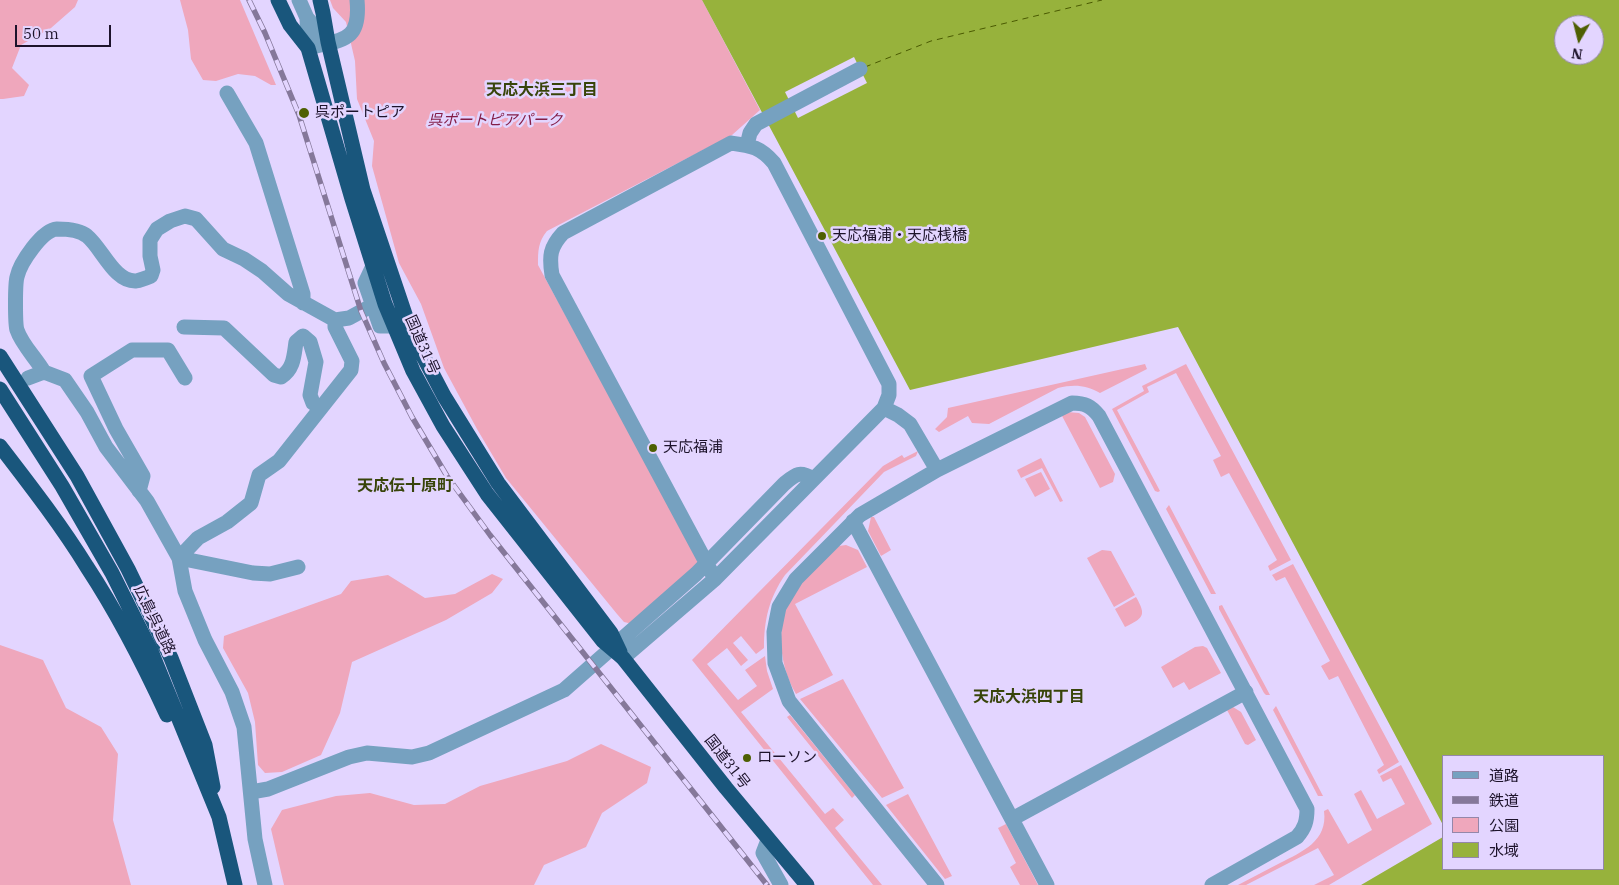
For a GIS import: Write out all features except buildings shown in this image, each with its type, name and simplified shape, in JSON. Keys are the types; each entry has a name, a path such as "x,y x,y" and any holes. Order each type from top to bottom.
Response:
{"highway":[{"name":"国道31号","path":"278,0 290,25 308,48 352,199 394,326 413,371 444,426 487,494 603,641 623,658 768,840 807,885"},
{"name":"国道31号","path":"320,0 363,190 412,335 444,396 498,483 611,633 623,658"},
{"path":"0,356 77,476 128,569 171,658 206,745 219,817"},
{"name":"広島呉道路","path":"0,390 62,486 112,574 151,651 219,817 235,885"},
{"path":"0,446 50,512 88,567 128,637 161,701 228,849"}],"street":[{"path":"299,0 307,18 328,42"},
{"path":"307,18 308,48 344,38 352,34 356,23 357,0"},
{"path":"747,145 750,133 756,124 860,69"},
{"path":"227,93 256,143 303,294 303,302"},
{"path":"623,658 715,579 884,408 889,395 889,384 774,163 764,151 747,145 731,143 563,233 553,244 550,261 552,275 715,579"},
{"path":"265,885 255,839 244,727 232,692 205,640 185,591 179,558 139,491 106,447 87,412 65,380 44,372 20,337 16,328 17,276 31,250 42,237 55,229 74,231 87,236 119,275 127,280 137,281 151,276 153,270 150,256 150,240 157,229 170,221 185,216 196,219 222,249 250,263 288,294 334,320 349,318 373,305"},
{"path":"373,266 365,283 380,326 394,326"},
{"path":"179,558 198,538 227,522 251,503 259,476 279,461 351,370 352,362 334,320"},
{"path":"184,327 224,328 274,375 281,377 286,374 292,365 296,342 303,336 310,342 316,362 310,395 313,403 320,408"},
{"path":"139,491 143,476 116,429 91,376 132,350 168,350 185,378"},
{"path":"28,378 44,372"},
{"path":"937,885 789,701 775,663 775,626 779,607 796,579 860,515 937,470 1072,403 1083,403 1092,407 1099,416 1305,803 1307,820 1303,830 1289,843 1212,885"},
{"path":"884,408 910,424 937,470"},
{"path":"251,792 268,788 349,757 367,753 412,757 429,754 564,690 696,574 784,484 795,475 805,474 813,478"},
{"path":"853,521 1047,885"},
{"path":"179,558 253,573 270,574 298,567"},
{"path":"1012,819 1246,692"},
{"path":"768,840 763,853 781,885"}],"green space":[{"path":"0,0 78,0 75,7 51,28 21,45 12,68 29,85 24,96 3,99 0,99"},
{"path":"180,0 240,0 276,85 271,85 255,76 238,74 216,81 203,80 191,59 188,30"},
{"name":"呉ポートピアパーク","path":"330,0 702,0 760,110 732,135 547,231 539,247 538,265 698,558 697,569 633,624 624,622 617,614 506,478 444,368 421,304 399,263 372,166 374,141 357,99 355,61 346,22 333,8"},
{"path":"1145,364 1147,369 1100,393 1080,386 1058,388 989,424 972,423 968,416 939,432 935,429 947,417 948,408"},
{"path":"1186,364 1291,560 1270,571 1268,566 1277,560 1229,473 1221,477 1213,460 1221,456 1176,373 1147,387 1149,392 1117,410 1160,491 1155,491 1112,409 1144,391 1142,386"},
{"path":"1067,412 1079,413 1085,417 1115,474 1113,482 1100,488 1061,414"},
{"path":"918,451 916,456 884,472 785,575 771,601 765,628 764,648 756,654 741,636 733,643 748,660 741,666 727,648 707,664 738,700 757,686 745,670 765,656 767,671 773,689 741,712 825,814 833,808 844,820 835,828 882,885 873,885 692,660 883,466 902,455 904,458"},
{"path":"1041,458 1063,501 1060,502 1042,468 1021,478 1017,470"},
{"path":"1041,472 1050,489 1035,497 1025,479"},
{"path":"1169,505 1216,594 1211,594 1166,509"},
{"path":"871,517 874,517 891,550 881,556 868,531"},
{"path":"846,545 858,550 867,567 795,604 833,675 796,694 785,668 782,653 782,624 786,609 800,584 839,546"},
{"path":"1102,550 1111,551 1135,595 1114,607 1087,558"},
{"path":"1293,564 1399,762 1379,774 1377,770 1384,765 1338,676 1329,680 1321,666 1330,661 1285,577 1276,581 1272,575"},
{"path":"492,574 503,579 492,593 446,620 352,662 340,713 321,755 282,772 265,773 258,765 255,722 248,693 223,648 224,636 341,594 351,581 388,575 425,598 455,594"},
{"path":"1136,597 1141,608 1141,616 1125,627 1115,609"},
{"path":"1222,605 1270,695 1264,693 1219,609 1219,606"},
{"path":"0,645 43,660 66,708 101,727 118,754 113,820 131,885 0,885"},
{"path":"1203,646 1207,648 1221,673 1189,690 1184,682 1173,688 1161,667 1195,647"},
{"path":"843,679 904,788 882,798 800,699"},
{"path":"1276,706 1323,796 1318,796 1273,710"},
{"path":"1233,707 1241,712 1256,740 1248,745 1245,744 1227,710"},
{"path":"790,715 855,795 852,798 787,717"},
{"path":"601,744 651,767 647,783 602,813 586,847 544,865 534,885 284,885 271,829 282,810 336,796 370,793 414,805 445,804 480,786 567,761"},
{"path":"1401,765 1432,824 1329,885 1314,885 1334,875 1318,848 1246,885 1238,885 1305,850 1318,838 1324,821 1324,811 1328,809 1348,844 1372,830 1354,794 1361,790 1377,819 1405,804 1391,778 1383,782 1380,776"},
{"path":"908,794 952,876 945,879 886,805"},
{"path":"1006,824 1038,885 1020,885 1010,867 1016,863 998,828"}],"water":[{"path":"702,0 1619,0 1619,885 1361,885 1442,838 1442,870 1604,870 1604,755 1442,755 1442,823 1178,327 910,390"}],"pier":[{"path":"854,57 867,83 798,118 785,92"}],"ferry route":[{"path":"865,67 931,41 1102,0"}],"railway":[{"path":"249,0 265,33 299,115 361,311 384,363 412,417 447,476 490,535 767,885"}],"place":[{"name":"呉ポートピア","path":"304,113"},
{"name":"天応福浦・天応桟橋","path":"822,236"},
{"name":"天応福浦","path":"653,448"},
{"name":"ローソン","path":"747,758"}],"district":[{"name":"天応大浜三丁目","path":"542,90"},
{"name":"天応伝十原町","path":"405,486"},
{"name":"天応大浜四丁目","path":"1029,697"}]}
